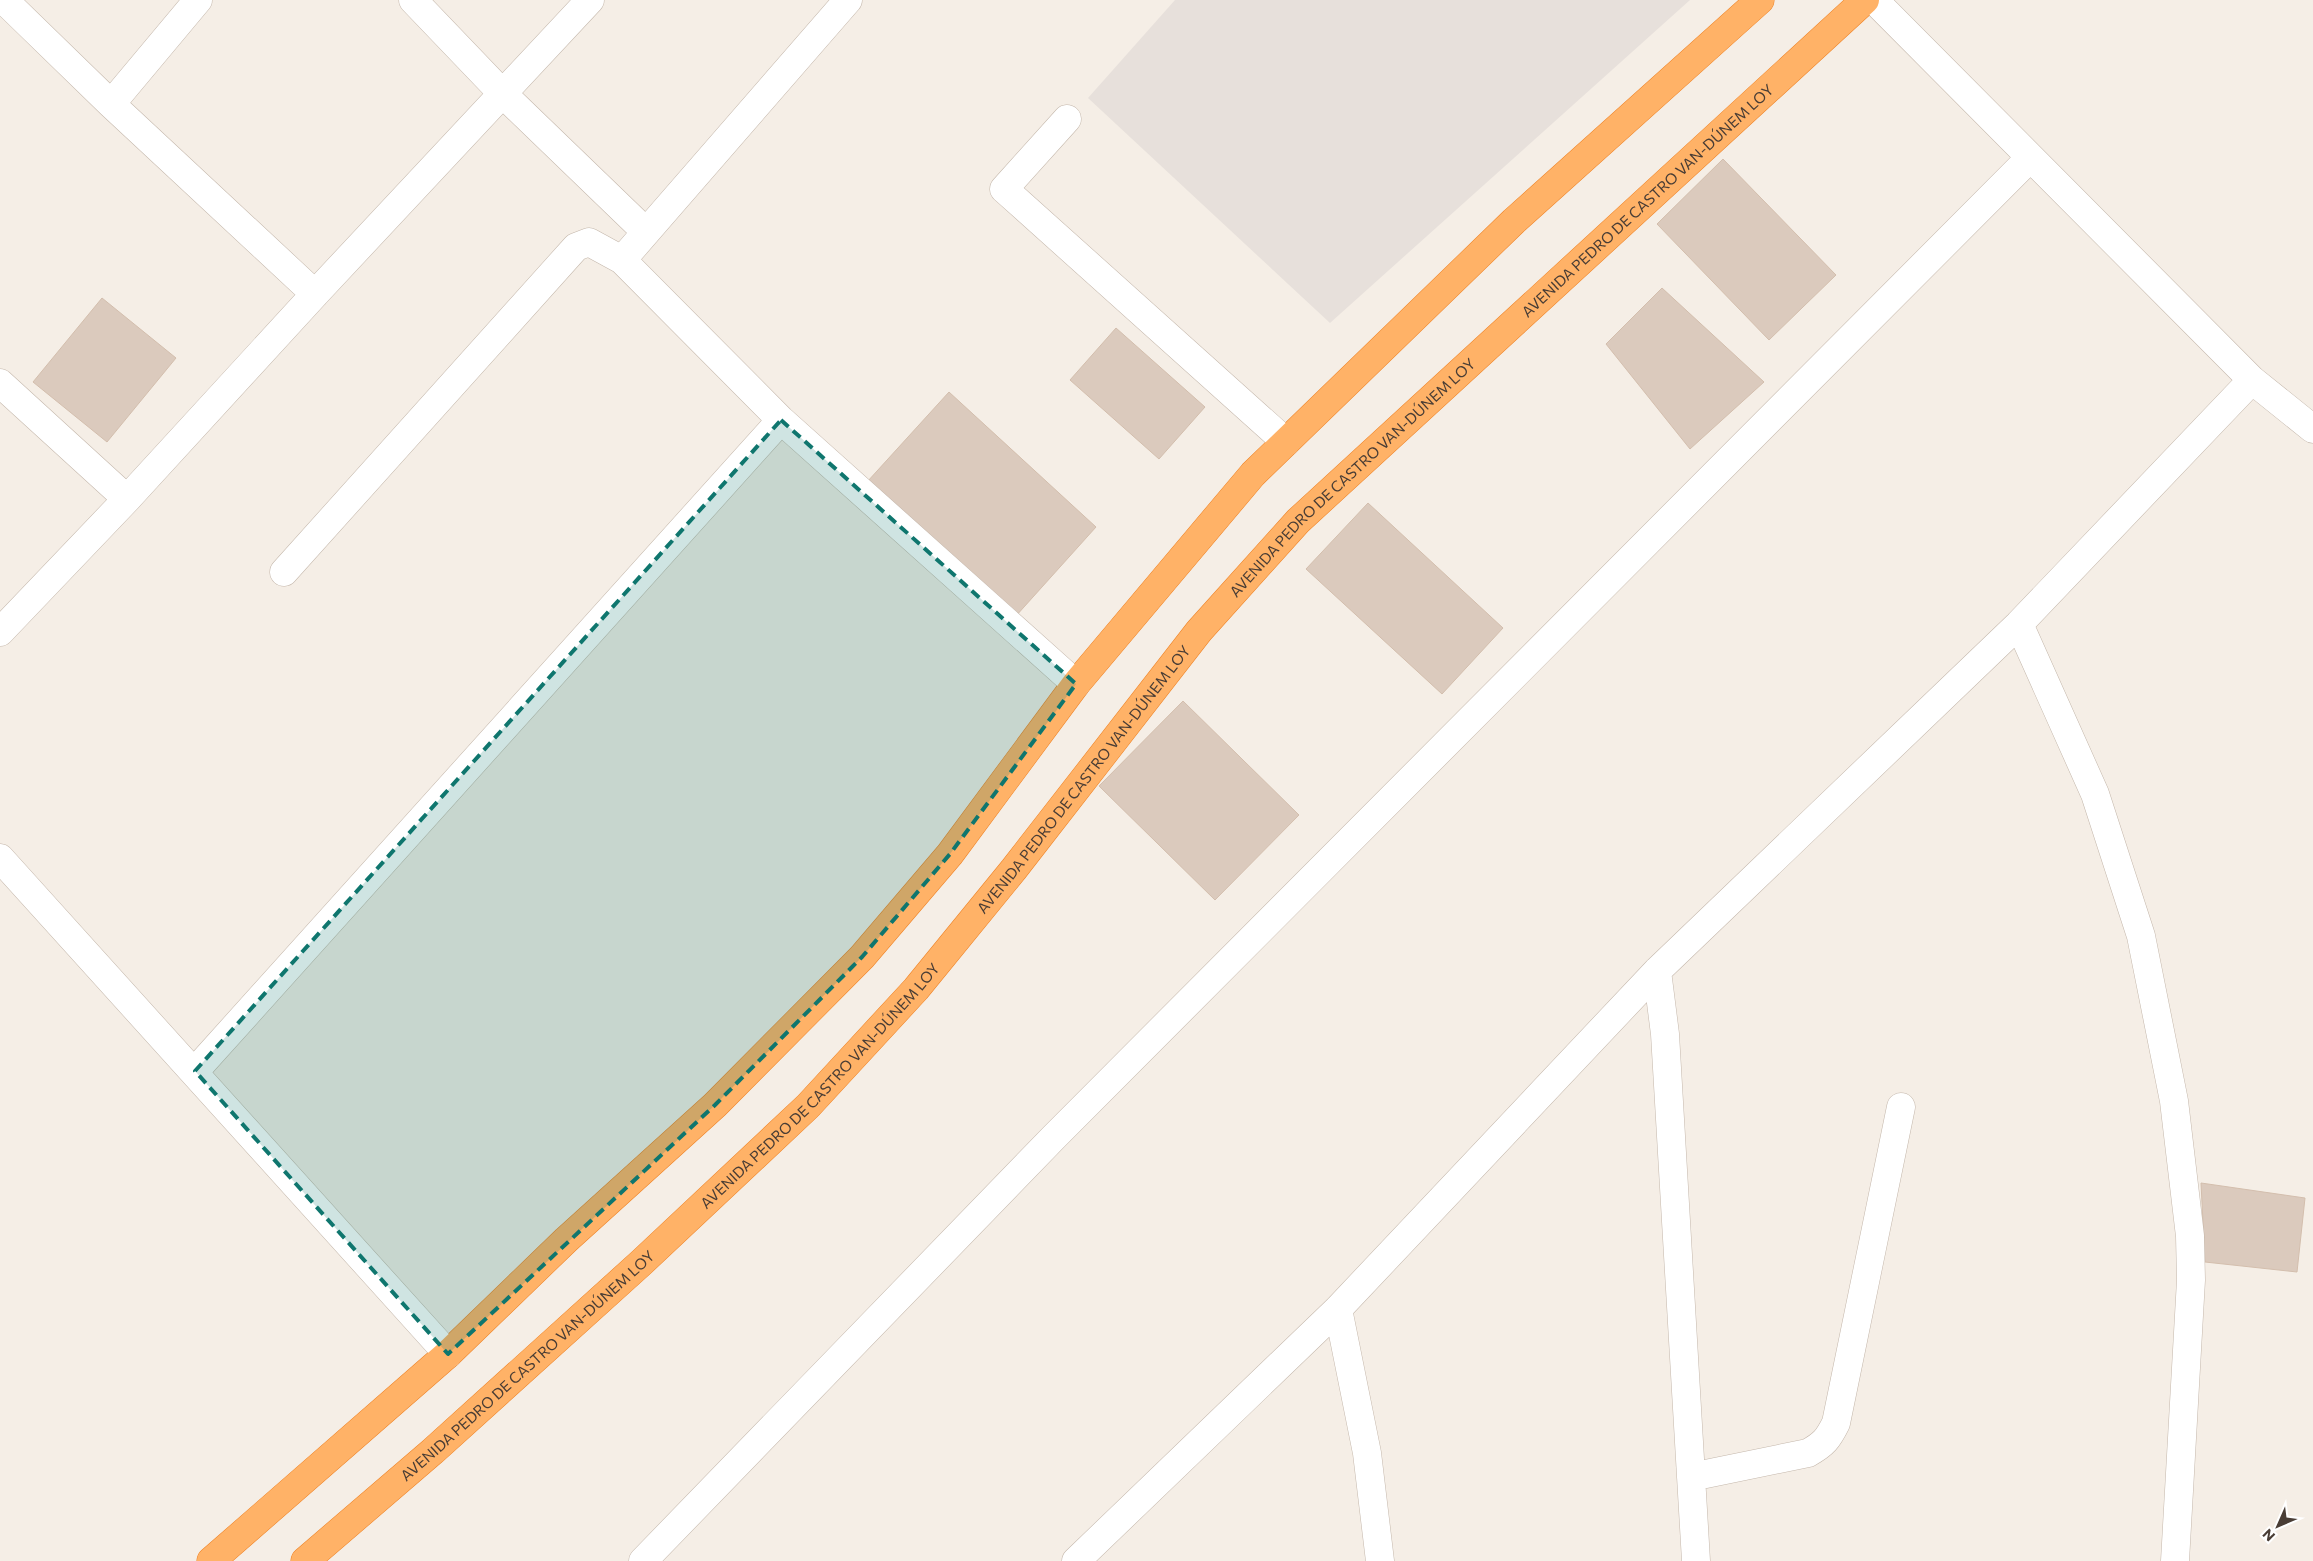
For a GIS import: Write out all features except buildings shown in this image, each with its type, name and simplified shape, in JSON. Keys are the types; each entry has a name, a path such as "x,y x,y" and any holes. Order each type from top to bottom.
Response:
{"highway":[{"path":"211,1561 448,1354 566,1240 715,1105 862,957 950,854 1076,684 1253,474 1514,220 1760,0"},
{"name":"AVENIDA PEDRO DE CASTRO VAN-DÚNEM LOY","path":"305,1561 432,1451 642,1262 808,1106 916,989 1014,869 1199,631 1298,521 1865,0"}],"street":[{"path":"4,0 111,104 315,294"},
{"path":"111,104 198,0"},
{"path":"412,0 503,94 645,231"},
{"path":"0,632 590,0"},
{"path":"622,260 645,231 848,0"},
{"path":"1874,0 2252,380 2313,429"},
{"path":"1067,119 1004,189 1286,442"},
{"path":"643,1561 1061,1130 2030,158"},
{"path":"284,572 576,246 589,242 622,260 781,420 1076,684"},
{"path":"1076,1561 1338,1309 1657,971 2019,624 2252,380"},
{"path":"0,383 127,498"},
{"path":"195,1071 781,420"},
{"path":"2019,624 2098,804 2141,936 2174,1101 2190,1236 2191,1280 2175,1561"},
{"path":"0,858 195,1071 448,1354"},
{"path":"1657,971 1665,1034 1696,1561"},
{"path":"1691,1477 1808,1453 1823,1445 1836,1423 1901,1107"},
{"path":"1338,1309 1367,1453 1380,1561"}],"highlighted area":[{"path":"781,420 1076,684 950,854 862,957 715,1105 448,1354 195,1071"}],"shaded area":[{"path":"1175,0 1690,0 1330,323 1088,98"}]}
